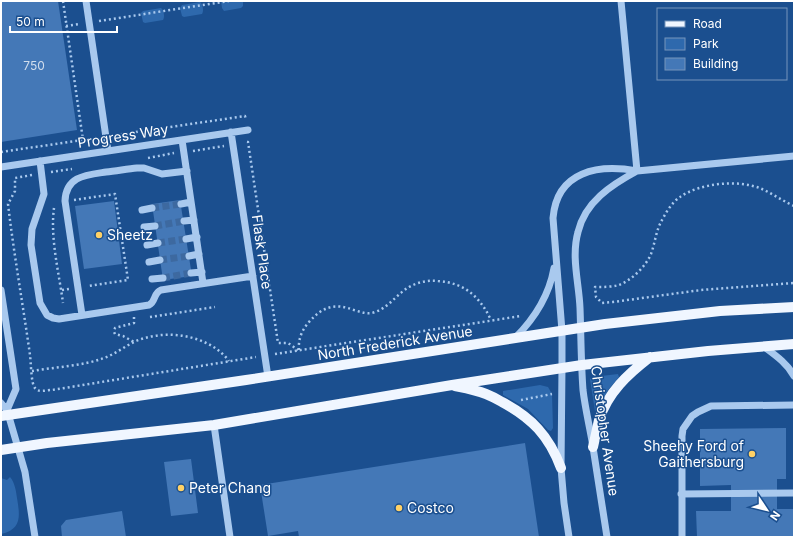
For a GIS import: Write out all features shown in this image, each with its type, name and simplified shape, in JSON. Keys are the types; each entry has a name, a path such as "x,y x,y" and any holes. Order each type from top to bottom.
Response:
{"main road":[{"name":"North Frederick Avenue","path":"5,414 268,377 580,328 720,311 794,307"},
{"path":"1,450 47,443 214,425 452,384 582,365 650,357 794,344"},
{"path":"593,447 600,419 611,395 628,375 650,357"},
{"path":"452,384 486,394 519,412 531,421 545,436 554,451 561,468"}],"street":[{"path":"86,1 108,151"},
{"path":"621,1 637,171"},
{"name":"Progress Way","path":"1,167 248,130"},
{"name":"Flask Place","path":"231,132 268,377"},
{"path":"182,140 204,283"},
{"path":"569,537 561,468 562,331 553,218 557,199 568,182 582,173 598,169 623,168 637,171 794,156"},
{"path":"40,161 44,194 32,229 31,239 40,303 47,314 52,318 59,319 149,305 153,302 158,291 253,276"},
{"path":"82,315 65,201 66,193 70,185 77,179 85,176 140,167 162,174 186,171"},
{"name":"Christopher Avenue","path":"608,537 583,391 575,247 578,232 587,212 600,195 613,185 637,171"},
{"path":"181,204 191,202"},
{"path":"142,210 152,208"},
{"path":"184,222 194,220"},
{"path":"144,227 155,226"},
{"path":"186,239 197,237"},
{"path":"147,245 158,243"},
{"path":"189,256 199,254"},
{"path":"149,262 160,260"},
{"path":"514,338 537,313 544,300 552,281 556,260"},
{"path":"191,273 202,272"},
{"path":"152,279 162,278"},
{"path":"1,290 16,390 5,414"},
{"path":"763,346 778,356 794,376"},
{"path":"1,403 18,447 25,472 35,537"},
{"path":"682,537 682,436 687,422 698,412 711,406 794,405"},
{"path":"214,425 230,537"},
{"path":"681,494 794,493"}],"path":[{"path":"63,1 83,140"},
{"path":"66,26 229,1"},
{"path":"115,135 245,116 248,130 248,142"},
{"path":"1,152 98,137"},
{"path":"60,175 61,171"},
{"path":"794,206 762,189 751,186 737,184 712,185 695,189 678,198 670,208 661,222 651,255 640,270 628,281 619,285 595,287 596,297 602,303 701,290 794,283"},
{"path":"62,290 128,280 115,194 56,203 53,217 53,235 63,303"},
{"path":"299,350 300,338 304,328 326,307 337,306 367,314 374,313 381,310 409,287 420,282 447,282 460,285 478,299 485,308 491,320"},
{"path":"149,317 215,307"},
{"path":"34,388 44,391 527,315"},
{"path":"134,342 128,338 115,334 115,328 134,323 134,318 141,318"},
{"path":"32,371 70,366 104,358 134,342 155,336 177,335 202,341 219,350 229,361"},
{"path":"515,401 552,394"}],"green space":[{"path":"221,1 243,1 243,6 241,8 224,11"},
{"path":"200,2 203,8 202,14 182,16 180,8 182,5"},
{"path":"161,8 164,14 163,20 143,22 141,13 143,11"},
{"path":"618,374 619,377 608,390 597,411 595,411 590,379 593,377"},
{"path":"540,385 548,387 552,394 553,428 551,431 548,430 528,409 503,395 503,391"},
{"path":"10,477 16,490 19,516 13,529 1,534 1,478 7,480"}],"building":[{"path":"1,1 58,1 77,130 1,142"},
{"name":"Sheetz","path":"180,200 192,276 163,280 152,204"},
{"name":"Sheetz","path":"114,201 122,264 84,269 75,206"},
{"path":"786,428 786,479 777,479 777,509 794,509 794,537 697,537 696,511 731,511 731,485 700,486 700,429"},
{"name":"Costco","path":"525,443 539,537 299,537 298,531 268,536 260,485"},
{"name":"Peter Chang","path":"191,459 198,513 171,516 164,462"},
{"path":"122,511 126,537 62,537 61,526 66,520"}],"tunnel":[{"path":"152,208 181,204"},
{"path":"155,226 184,221"},
{"path":"158,243 186,239"},
{"path":"160,260 189,256"},
{"path":"163,278 191,273"}],"place":[{"name":"Sheetz","path":"99,235"},
{"name":"Sheehy Ford of Gaithersburg","path":"752,454"},
{"name":"Peter Chang","path":"181,488"},
{"name":"Costco","path":"399,508"}]}
